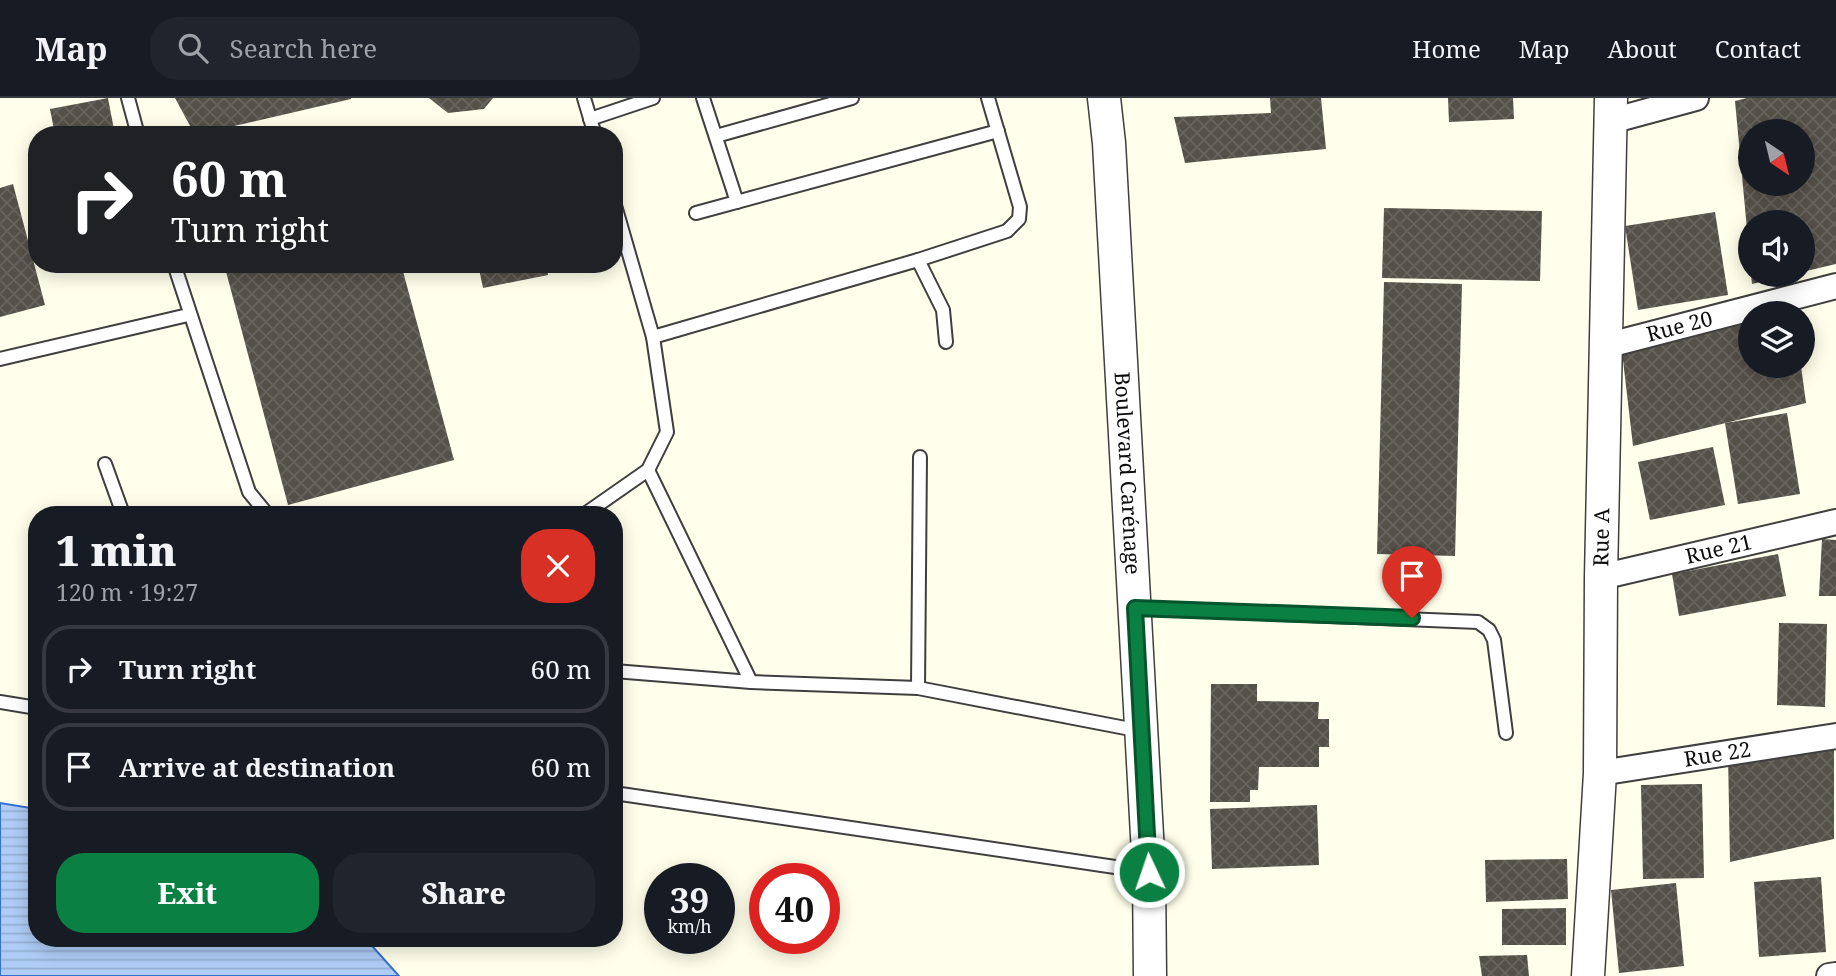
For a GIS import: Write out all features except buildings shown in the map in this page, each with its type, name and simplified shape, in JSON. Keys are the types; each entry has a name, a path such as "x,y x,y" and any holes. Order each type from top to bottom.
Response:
{"street":[{"name":"Boulevard Carénage","path":"1104,98 1110,143 1142,732 1149,872 1150,976"},
{"path":"1611,110 1696,98"},
{"name":"Rue A","path":"1588,976 1600,773 1601,577 1611,110"},
{"name":"Rue 20","path":"1605,346 1836,286"},
{"name":"Rue 21","path":"1601,577 1836,522"},
{"name":"Rue 22","path":"1600,773 1836,736"},
{"path":"1829,976 1836,975"}],"lane":[{"path":"128,98 136,126"},
{"path":"584,98 592,126"},
{"path":"590,119 653,98"},
{"path":"703,98 737,201"},
{"path":"716,136 852,98"},
{"path":"653,337 1007,232 1019,219 1020,207 988,98"},
{"path":"696,213 998,131"},
{"path":"596,506 648,470 667,432 653,337 623,233"},
{"path":"918,260 943,310 946,342"},
{"path":"176,273 188,315 249,492 260,506"},
{"path":"0,359 188,315"},
{"path":"918,688 920,457"},
{"path":"105,464 120,506"},
{"path":"648,470 751,682"},
{"path":"1135,608 1478,622 1489,630 1493,640 1506,733"},
{"path":"623,672 751,682 918,688 1142,732"},
{"path":"0,702 28,707"},
{"path":"623,794 1149,872"}],"water":[{"path":"0,803 28,808 28,947 373,947 399,976 0,976"}],"route":[{"path":"1149,872 1135,608 1412,618"}]}
